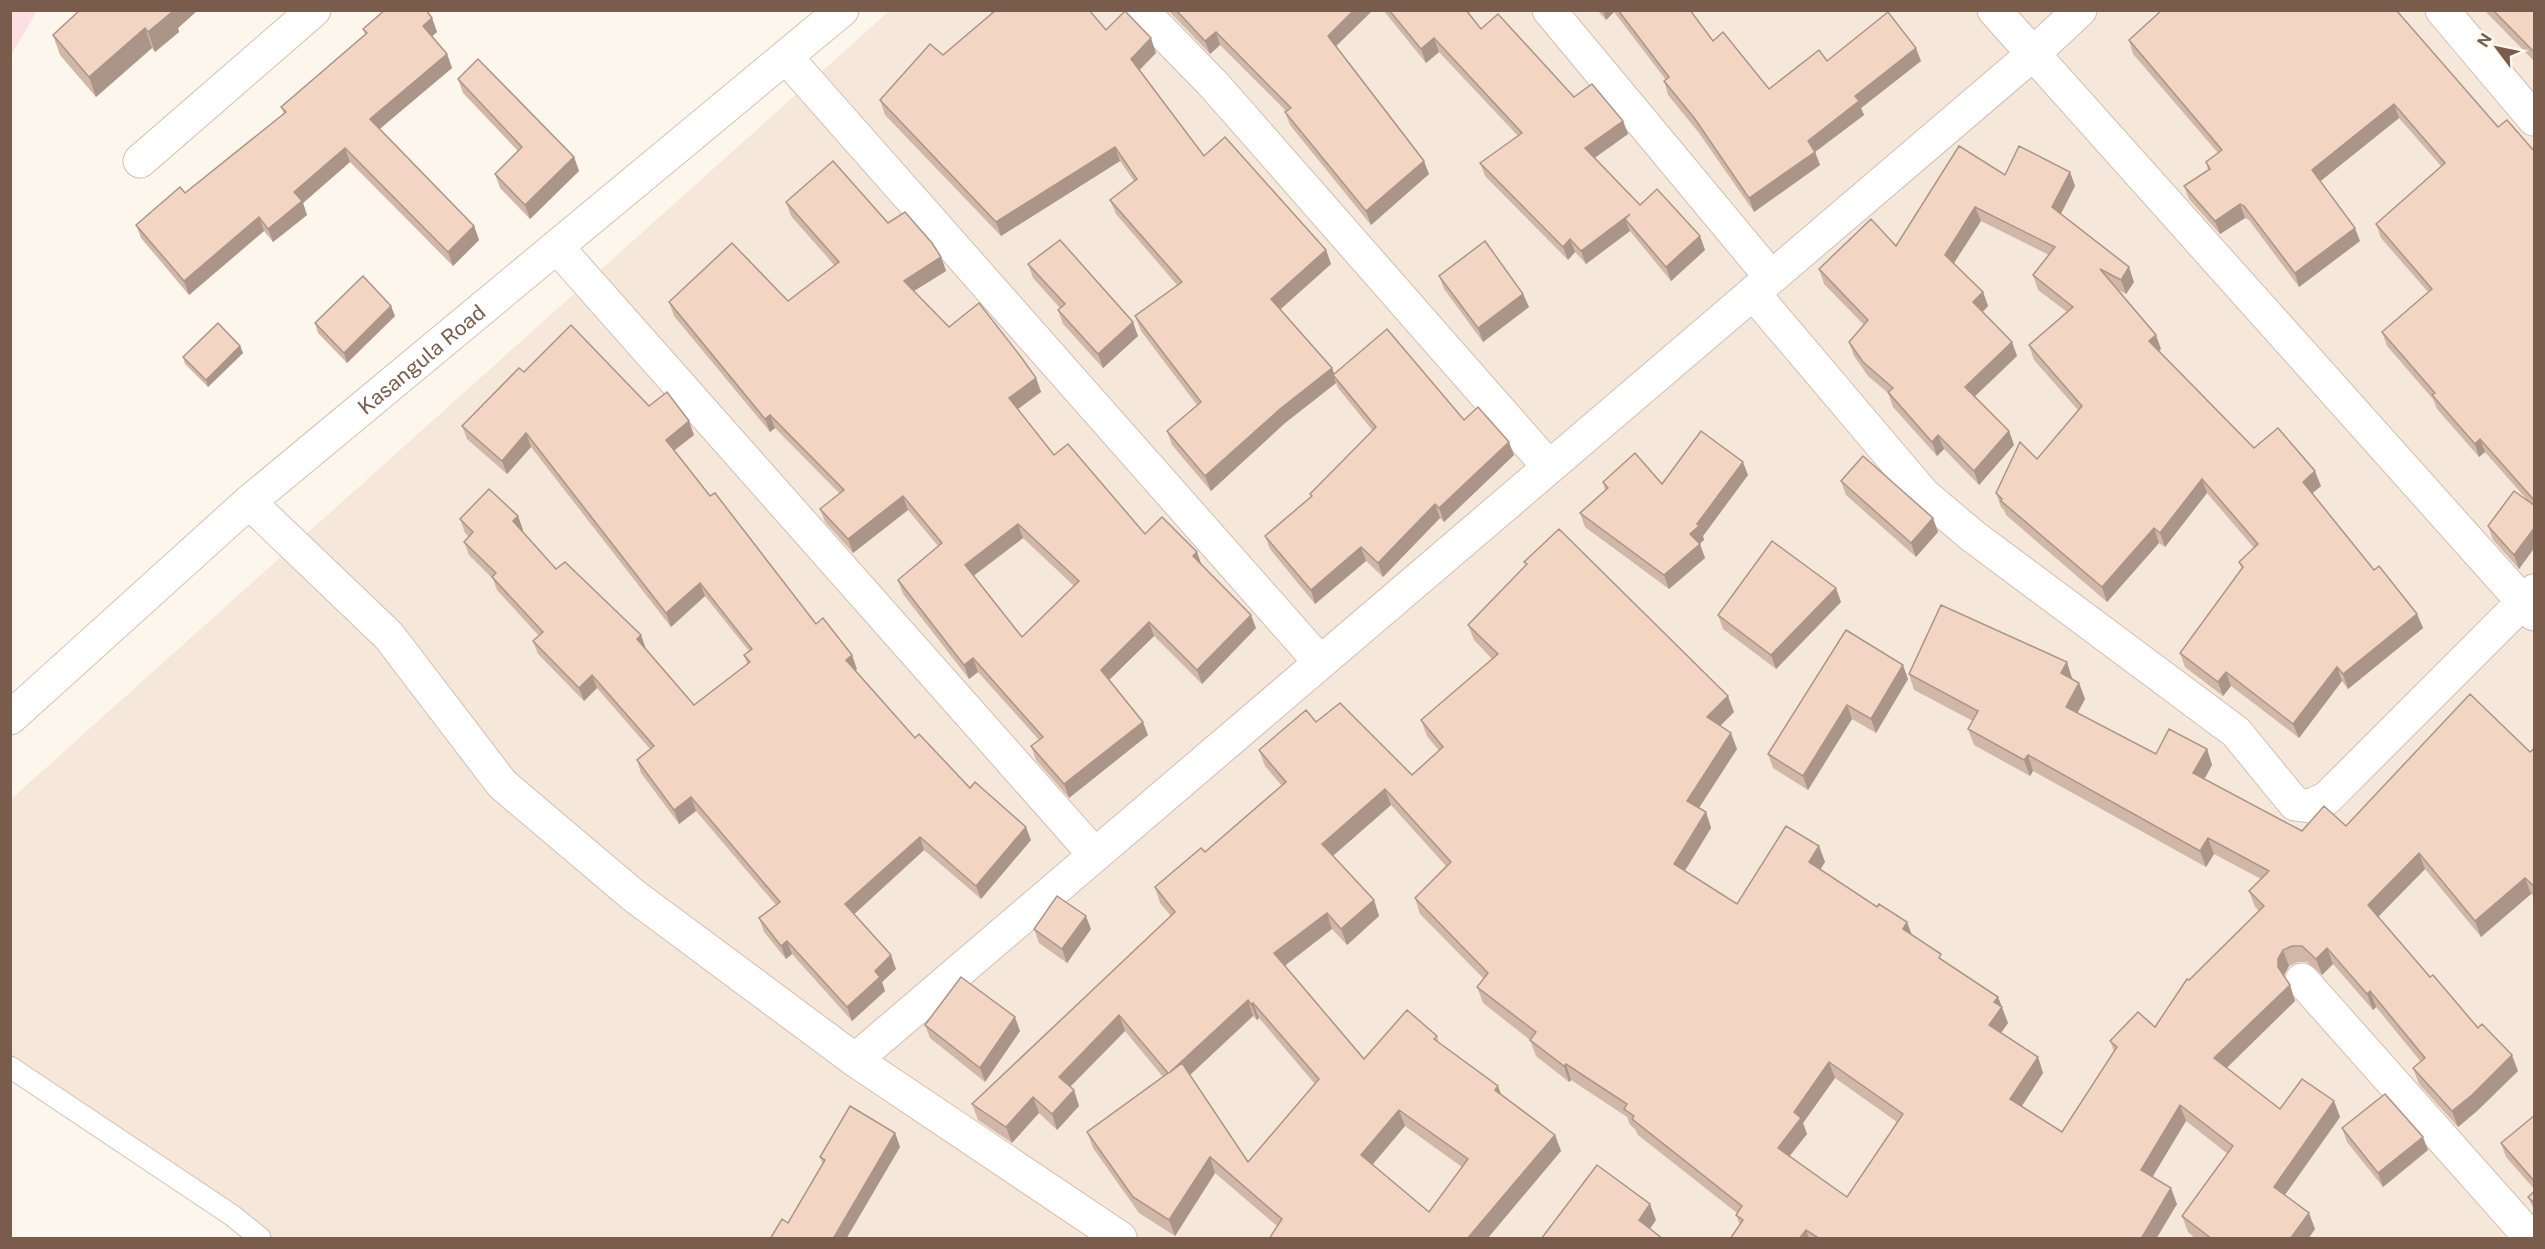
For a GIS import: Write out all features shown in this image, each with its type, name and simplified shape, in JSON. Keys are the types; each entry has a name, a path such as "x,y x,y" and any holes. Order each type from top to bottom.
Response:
{"street":[{"path":"140,161 314,10"},
{"name":"Kasangula Road","path":"10,718 249,502 842,10"},
{"path":"1141,10 1215,86 1549,467"},
{"path":"1549,10 1924,495 1974,537 2236,732 2295,804 2310,806 2327,798 2531,602 1994,10"},
{"path":"855,1060 2033,54 2080,10"},
{"path":"2442,10 2535,119"},
{"path":"786,57 1320,662"},
{"path":"557,247 1095,855"},
{"path":"249,502 389,636 501,784 633,895 855,1060 1120,1239"},
{"path":"2302,980 2531,1239"}],"lane":[{"path":"10,1067 233,1216 260,1239"}],"shaded area":[{"path":"10,11 37,11 11,55"},
{"path":"889,11 2534,11 2534,1238 254,1238 11,1076 10,800"}],"building":[{"path":"80,10 171,10 172,12 148,32 145,28 89,77 53,35"},
{"path":"385,10 426,10 432,18 423,26 447,54 370,119 474,226 448,252 345,148 294,192 302,201 268,229 259,217 184,281 136,225 180,187 185,193 286,112 281,107 367,33 363,29"},
{"path":"996,10 1089,10 1106,30 1125,11 1151,38 1131,59 1204,156 1225,137 1326,250 1271,299 1332,368 1280,409 1205,476 1167,431 1201,402 1135,316 1182,282 1110,200 1137,179 1115,147 996,222 880,100 930,44 943,55"},
{"path":"1176,10 1354,10 1328,36 1424,161 1366,211 1285,112 1291,108 1216,32 1205,41"},
{"path":"1389,10 1466,10 1481,29 1498,14 1574,97 1592,84 1623,121 1585,148 1640,205 1657,189 1700,236 1666,267 1625,219 1630,214 1581,251 1570,239 1563,247 1480,163 1522,133 1434,38 1421,49"},
{"path":"1618,10 1690,10 1713,41 1723,32 1769,89 1819,50 1827,61 1888,12 1916,48 1855,96 1859,101 1808,141 1815,152 1749,198 1695,119 1664,81 1669,77"},
{"path":"2162,10 2396,10 2498,127 2507,120 2535,152 2534,500 2480,439 2475,444 2432,395 2435,393 2382,332 2432,289 2376,224 2445,163 2394,104 2312,170 2355,228 2295,273 2244,206 2240,204 2215,221 2184,186 2210,169 2206,162 2222,150 2129,40"},
{"path":"2493,10 2535,10 2535,53"},
{"path":"478,59 574,157 525,205 495,174 522,147 458,79"},
{"path":"1959,146 2005,175 2019,146 2070,172 2052,207 2129,267 2121,280 2100,269 2156,335 2149,341 2254,448 2278,428 2315,471 2303,482 2374,570 2379,566 2417,614 2343,674 2337,667 2293,724 2226,672 2218,682 2180,653 2243,567 2239,562 2258,544 2202,479 2160,533 2154,528 2102,587 2001,501 2002,499 1996,493 2020,442 2037,459 2082,406 2029,345 2073,307 2033,275 2055,247 1975,207 1945,255 1983,292 1973,302 2012,342 1965,387 2009,431 1974,471 1938,435 1932,442 1888,392 1893,388 1863,362 1849,342 1868,320 1819,269 1871,219 1896,246"},
{"path":"833,161 888,223 905,212 941,257 904,281 949,327 979,303 1036,378 1009,398 1054,455 1068,444 1145,534 1162,517 1197,552 1193,556 1251,615 1197,670 1149,622 1101,670 1143,722 1064,784 1031,746 1043,737 973,658 964,665 898,580 942,543 903,496 848,539 820,509 844,490 770,415 765,419 669,302 732,243 788,301 839,262 786,202","holes":["1018,524 1079,581 1022,637 965,565"]},
{"path":"1060,240 1133,322 1098,354 1058,310 1065,304 1028,264"},
{"path":"1485,241 1523,294 1478,328 1439,276"},
{"path":"363,276 391,306 344,353 315,323"},
{"path":"218,323 240,346 206,380 183,357"},
{"path":"571,325 649,406 667,392 689,421 666,440 710,496 715,493 816,624 823,618 852,655 846,660 915,738 919,734 970,788 975,782 1026,827 976,886 920,837 845,904 891,955 875,971 880,977 847,1007 787,941 781,946 759,918 780,902 691,797 674,810 637,760 654,746 592,675 579,688 533,641 543,632 492,577 496,573 464,542 473,532 460,519 489,489 518,516 513,521 556,569 565,562 641,635 637,639 694,705 750,662 744,655 752,649 700,583 666,613 526,433 502,461 462,426 519,368 524,372"},
{"path":"1387,329 1464,420 1478,407 1509,442 1439,508 1435,504 1378,563 1361,547 1311,590 1265,536 1312,496 1310,494 1376,427 1333,375"},
{"path":"1701,431 1743,462 1697,524 1699,526 1690,534 1700,544 1664,575 1580,513 1608,488 1603,482 1635,453 1662,484"},
{"path":"1863,456 1933,518 1911,543 1841,481"},
{"path":"2514,491 2535,506 2535,527 2514,555 2488,526"},
{"path":"1559,529 1728,696 1707,717 1731,733 1687,801 1706,812 1674,864 1737,904 1786,826 1819,846 1809,862 1877,907 1879,904 1907,922 1903,929 1941,954 1939,958 1998,997 1994,1002 2002,1007 1989,1025 2038,1057 2010,1099 2062,1132 2117,1047 2110,1041 2138,1012 2155,1027 2187,979 2189,980 2264,906 2249,891 2269,871 2208,838 2200,851 2028,755 2024,760 1968,729 1978,711 1909,674 1941,605 2067,662 2061,673 2079,683 2066,707 2156,754 2169,729 2207,749 2193,773 2302,831 2324,806 2346,826 2470,694 2530,752 2535,748 2535,887 2525,878 2475,921 2419,853 2368,905 2478,1028 2482,1024 2512,1055 2472,1095 2452,1111 2413,1068 2425,1058 2370,991 2367,994 2327,948 2316,959 2302,946 2292,946 2283,950 2278,959 2278,967 2290,985 2214,1058 2280,1109 2302,1079 2334,1101 2274,1187 2309,1213 2290,1239 2212,1239 2182,1216 2233,1146 2180,1105 2141,1170 2171,1188 2141,1239 1820,1239 1806,1230 1799,1239 1730,1239 1743,1220 1736,1215 1742,1206 1632,1119 1634,1116 1624,1109 1627,1104 1566,1064 1564,1066 1530,1040 1536,1032 1477,987 1488,973 1415,898 1451,862 1385,789 1322,844 1374,900 1341,929 1327,913 1274,953 1364,1059 1407,1010 1437,1036 1434,1039 1498,1086 1495,1090 1555,1135 1467,1239 1269,1239 1282,1219 1210,1157 1169,1220 1133,1197 1087,1132 1168,1073 1119,1015 1059,1077 1074,1090 1052,1114 1033,1097 1006,1127 972,1104 1175,912 1155,887 1201,848 1205,852 1286,782 1259,750 1306,710 1316,722 1340,703 1412,775 1443,747 1421,720 1498,654 1468,625 1527,564 1524,562","holes":["1248,1000 1319,1079 1248,1162 1182,1063 1169,1073","1829,1062 1903,1114 1847,1197 1778,1148 1801,1118 1794,1112","1399,1110 1468,1159 1429,1212 1361,1155"]},
{"path":"1772,541 1836,588 1771,655 1718,615"},
{"path":"1846,630 1903,665 1871,719 1847,705 1803,776 1768,754"},
{"path":"1057,896 1086,916 1062,949 1034,929"},
{"path":"961,977 1015,1017 980,1068 925,1025"},
{"path":"2385,1094 2423,1137 2378,1173 2342,1128"},
{"path":"850,1106 895,1133 833,1239 770,1239 782,1219 788,1223 825,1160 820,1157"},
{"path":"2535,1115 2535,1182 2501,1143"},
{"path":"1597,1165 1650,1204 1639,1220 1663,1239 1541,1239"},
{"path":"2535,1191 2535,1204 2528,1197"}]}
